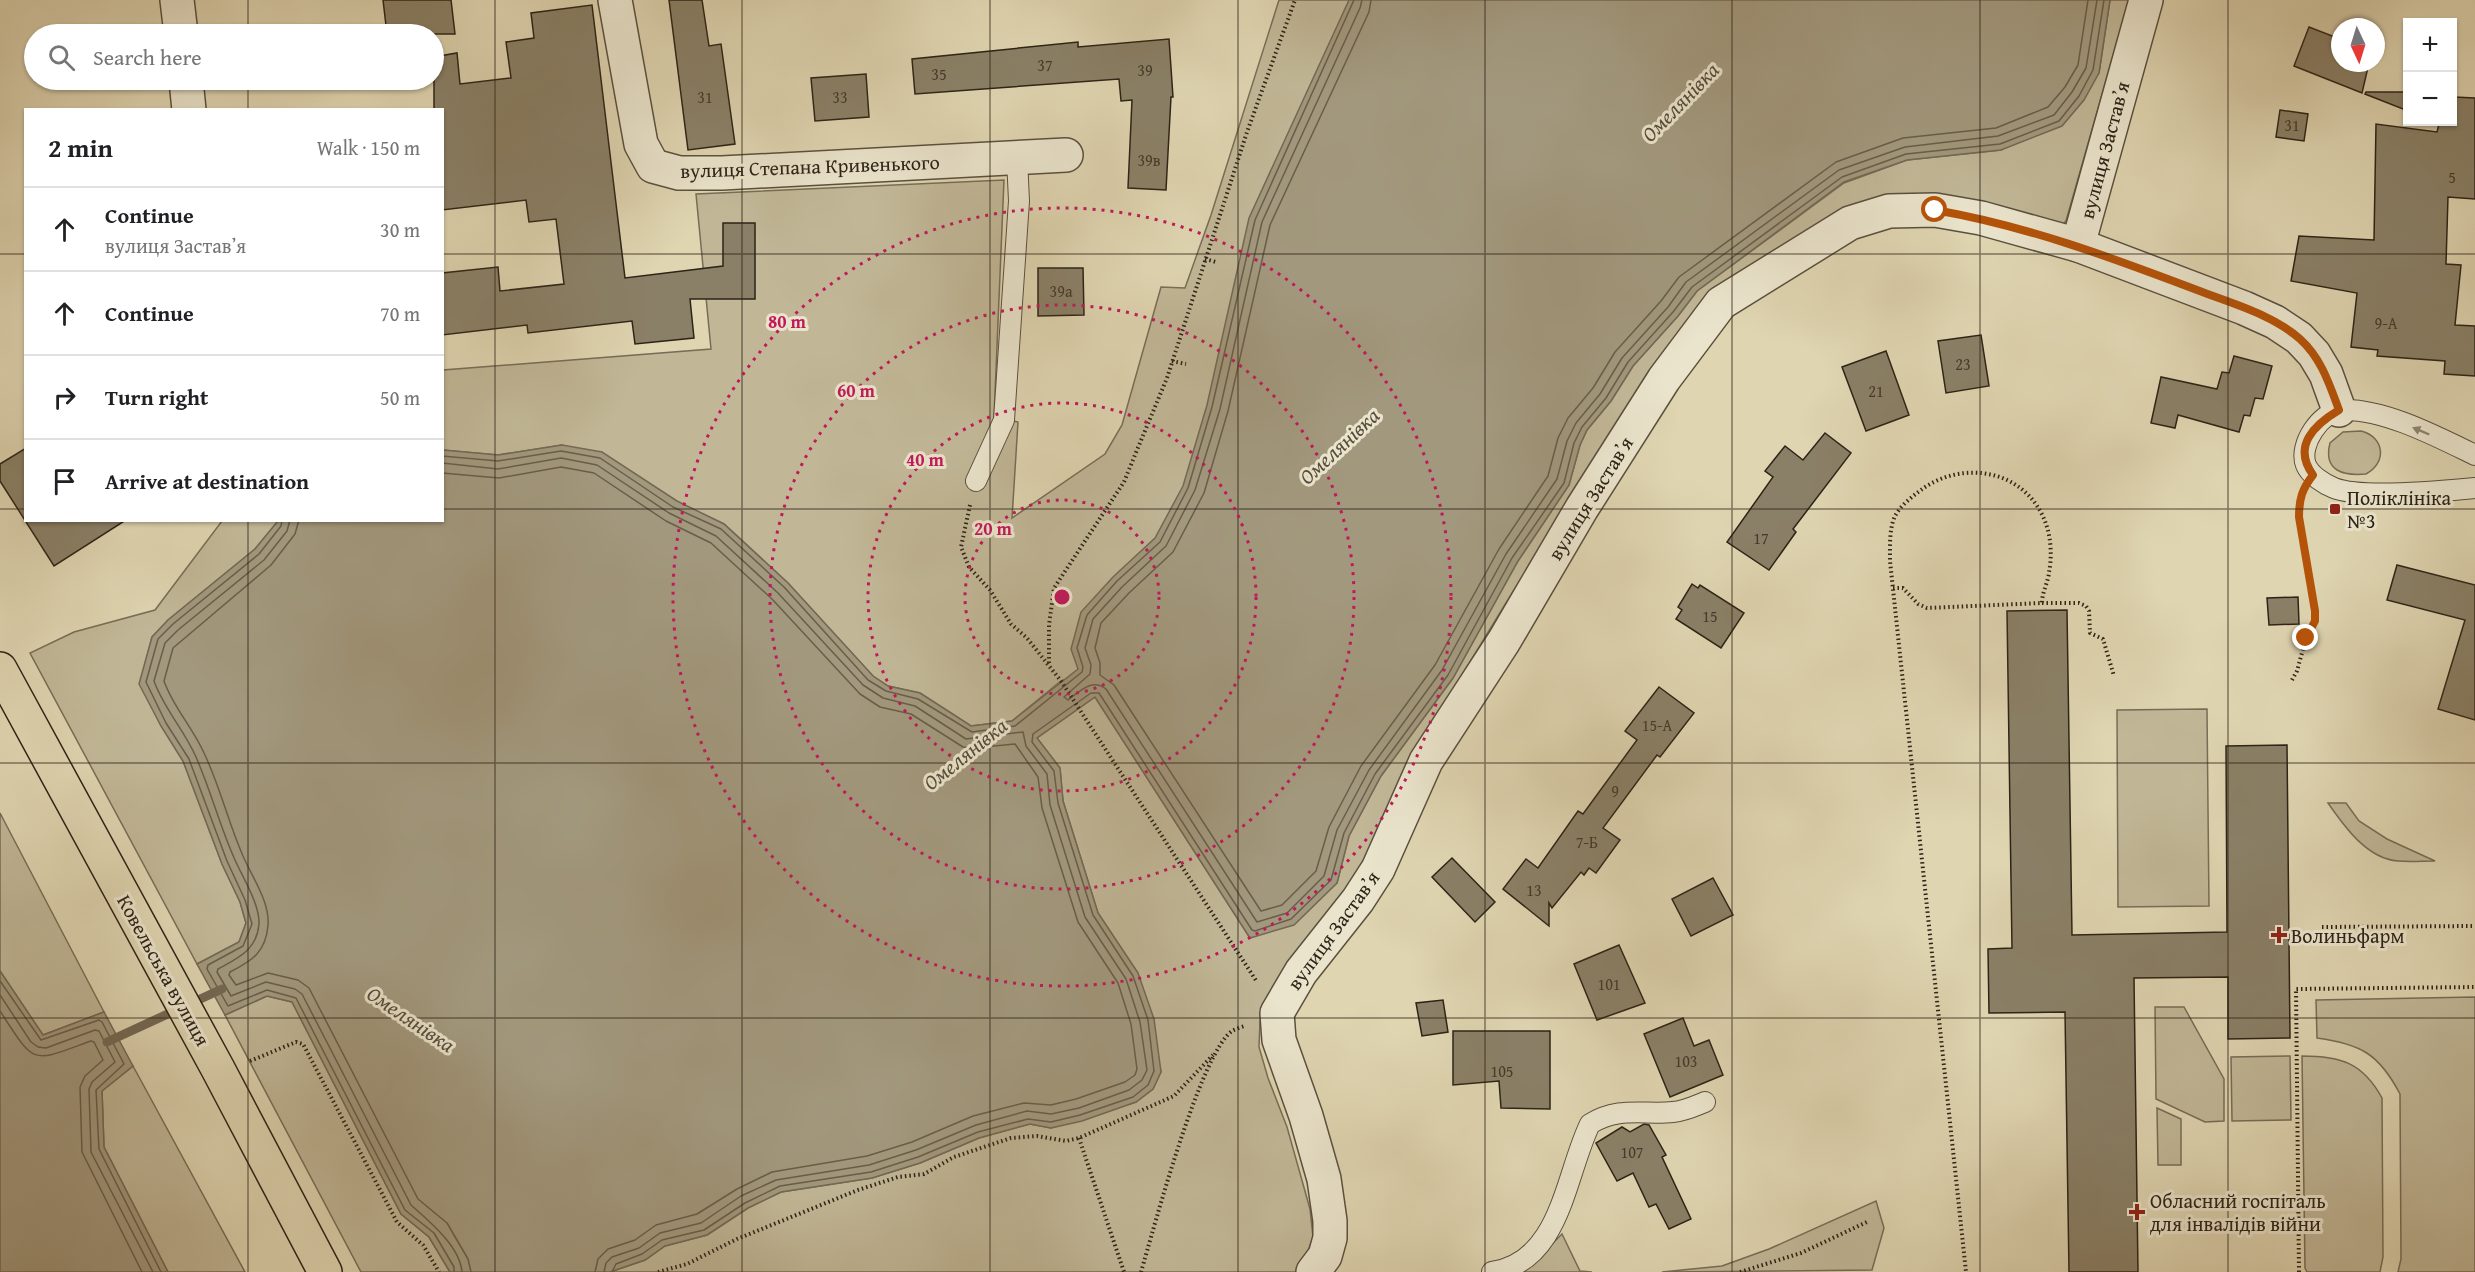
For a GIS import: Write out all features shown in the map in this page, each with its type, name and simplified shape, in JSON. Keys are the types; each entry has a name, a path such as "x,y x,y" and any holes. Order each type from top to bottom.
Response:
{"main road":[{"name":"Ковельська вулиця","path":"0,669 151,946 231,1066 325,1272"}],"street":[{"path":"177,0 180,24"},
{"name":"вулиця Степана Кривенького","path":"615,0 641,144 653,166 679,173 722,173 1066,155"},
{"name":"вулиця Заставʼя","path":"1277,1013 1301,972 1358,900 1378,869 1426,761 1504,641 1582,508 1664,379 1721,303 1850,223 1889,211 1935,210 1981,218 2078,245 2146,0"},
{"path":"187,90 189,108"},
{"path":"2078,245 2244,308 2274,322 2299,338 2314,354 2326,374 2339,410"},
{"path":"1277,1013 1279,1040 1306,1116 1324,1179 1330,1221 1330,1238 1325,1256 1313,1272"}],"lane":[{"path":"976,481 1004,420 1019,201 1017,158"},
{"path":"2475,455 2390,418 2339,410 2322,420 2310,433 2305,447 2305,464 2313,475 2334,488 2356,492 2445,491 2475,488"},
{"path":"1492,1272 1519,1263 1533,1252 1549,1230 1590,1124 1614,1113 1671,1112 1685,1110 1705,1102"}],"path":[{"path":"1049,664 1049,625 1054,588 1124,482 1172,361 1246,132 1295,0"},
{"path":"1205,259 1216,262"},
{"path":"1172,361 1186,364"},
{"path":"1966,1272 1893,588 1890,541 1895,517 1908,500 1928,483 1949,475 1972,471 1998,476 2021,488 2038,506 2047,528 2050,551 2049,573 2042,603"},
{"path":"2292,680 2297,671 2306,638 2315,621 2301,535 2299,502 2303,489 2313,475"},
{"path":"658,1272 687,1264 737,1239 858,1190 898,1177 924,1174 954,1157 1011,1138 1037,1136 1066,1141 1079,1138 1174,1096 1216,1052 1232,1031 1277,1013 1061,681 1027,638 1011,624 990,590 969,567 961,547 976,481"},
{"path":"1893,588 1903,588 1918,604 1927,608 2079,603 2090,611 2090,633 2103,639 2114,676"},
{"path":"2322,927 2475,926"},
{"path":"2299,1272 2296,989 2475,987"},
{"path":"231,1066 296,1042 303,1044 397,1222 423,1245 439,1272"},
{"path":"1141,1272 1165,1188 1197,1096 1216,1052"},
{"path":"1079,1138 1124,1272"},
{"path":"1740,1272 1802,1253 1869,1221"}],"shaded area":[{"path":"1279,0 1364,0 1216,442 1086,672 1061,681 1012,721 971,726 920,693 888,686 873,676 788,583 724,524 677,502 649,484 562,445 498,455 444,450 444,370 711,349 696,194 1004,180 994,417 1018,422 1012,518 1105,454 1122,425 1161,287 1185,288 1211,215"},
{"path":"2110,0 2129,0 2066,221 2060,226 1942,205 1710,291 1651,368 1413,755 1359,870 1260,1021 1259,1047 1287,1127 1310,1209 1313,1237 1303,1265 1295,1272 610,1272 645,1260 665,1246 707,1235 748,1208 781,1192 872,1178 920,1163 979,1138 1030,1124 1051,1128 1136,1102 1153,1089 1161,1072 1138,973 1098,913 1063,801 1060,768 1037,738 1095,697 1250,938 1337,883 1349,836 1381,776 1453,678 1518,561 1569,485 1580,445 1587,430 1611,401 1633,366 1697,291 1844,183 1907,160 2001,150 2099,73"},
{"path":"2361,431 2369,434 2379,444 2380,457 2377,463 2366,474 2350,474 2337,470 2329,460 2330,443 2343,432"},
{"path":"221,522 277,522 255,549 168,620 152,637 140,684 161,726 183,761 222,864 240,902 246,923 239,942 197,964 30,653 74,632 155,610"},
{"path":"2207,709 2209,906 2118,907 2117,710"},
{"path":"2328,803 2346,803 2359,821 2387,839 2435,861 2398,861 2376,854 2357,840"},
{"path":"0,813 104,1012 43,1035 0,971"},
{"path":"267,996 292,1002 401,1214 429,1237 450,1272 361,1272 225,1015"},
{"path":"2475,997 2475,1272 2398,1272 2401,1259 2400,1094 2384,1069 2367,1053 2346,1044 2317,1038 2316,1000"},
{"path":"2155,1007 2184,1007 2224,1079 2224,1121 2205,1122 2156,1099"},
{"path":"2290,1056 2291,1120 2232,1121 2231,1057"},
{"path":"2302,1056 2328,1058 2350,1064 2367,1077 2382,1098 2383,1257 2380,1272 2307,1272 2305,1268"},
{"path":"133,1066 245,1272 168,1272 104,1147 102,1091"},
{"path":"2157,1108 2181,1119 2181,1165 2158,1165"},
{"path":"1876,1201 1884,1228 1872,1270 1662,1272 1722,1266 1769,1249"},
{"path":"1562,1234 1580,1271 1592,1272 1515,1272 1535,1261"}],"water":[{"path":"1349,0 2110,0 2099,73 2084,100 2062,126 2001,150 1907,160 1844,182 1697,291 1633,366 1611,401 1587,430 1580,445 1569,485 1518,561 1453,678 1381,776 1349,836 1337,883 1294,925 1250,938 1095,697 1037,738 1060,768 1063,801 1098,913 1138,973 1154,1019 1161,1072 1153,1089 1136,1102 1082,1121 1051,1128 1030,1124 979,1138 920,1163 872,1178 781,1192 748,1208 707,1235 665,1246 645,1260 610,1272 450,1272 429,1237 401,1214 292,1002 267,996 225,1015 197,964 239,942 246,923 240,902 222,864 183,761 139,684 152,637 168,620 255,549 277,522 444,522 444,450 498,455 562,445 602,452 677,501 724,524 788,583 873,676 888,686 920,693 971,726 1012,721 1078,669 1071,649 1081,612 1113,577 1155,538 1183,486 1207,405 1249,218"},
{"path":"0,971 43,1035 104,1012 133,1066 102,1091 104,1147 168,1272 0,1272"}],"building":[{"path":"383,0 451,0 455,34 444,34 444,24 386,24"},
{"path":"669,0 702,0 709,46 721,44 735,144 688,150"},
{"path":"592,5 625,278 723,266 723,223 755,223 755,299 690,299 694,338 635,344 632,321 528,333 527,325 444,335 444,273 498,267 500,291 564,284 556,219 529,222 526,200 444,210 444,108 434,108 434,90 444,90 444,55 457,53 460,84 511,78 506,42 534,38 531,13"},
{"path":"2309,27 2331,36 2331,72 2367,72 2362,93 2294,66"},
{"path":"1169,39 1173,97 1171,97 1166,190 1128,188 1132,100 1121,101 1119,79 915,94 912,59 1078,42 1078,47"},
{"path":"866,74 869,117 815,121 811,78"},
{"path":"2366,92 2403,92 2403,109 2365,94"},
{"path":"2457,97 2475,98 2475,199 2448,197 2446,264 2461,265 2455,325 2475,326 2475,376 2444,374 2445,361 2377,356 2378,350 2351,347 2357,293 2291,281 2299,236 2374,240 2376,124 2437,132 2438,126 2457,126"},
{"path":"2280,110 2308,114 2304,141 2276,137"},
{"path":"1038,268 1083,268 1084,315 1038,316"},
{"path":"1981,335 1989,386 1946,393 1938,341"},
{"path":"1886,351 1909,415 1866,431 1842,367"},
{"path":"2234,356 2272,366 2263,399 2255,398 2250,416 2244,415 2239,432 2178,415 2175,428 2151,423 2161,377 2217,389 2222,372 2229,373"},
{"path":"1825,433 1851,453 1793,529 1796,532 1769,570 1727,542 1773,477 1765,471 1785,446 1803,460"},
{"path":"24,449 24,519 0,481 0,464"},
{"path":"26,522 123,522 54,566"},
{"path":"2397,565 2475,585 2475,720 2438,709 2465,620 2387,600"},
{"path":"1692,584 1698,588 1700,585 1744,613 1721,648 1676,619 1682,610 1678,607"},
{"path":"2298,597 2299,624 2269,625 2267,598"},
{"path":"2067,610 2072,935 2227,932 2226,746 2287,745 2290,1038 2228,1039 2228,977 2134,978 2138,1272 2069,1272 2065,1012 1989,1013 1988,949 2012,948 2007,611"},
{"path":"1659,687 1694,713 1660,757 1657,755 1603,828 1620,840 1596,873 1589,868 1584,875 1581,872 1552,908 1549,903 1549,926 1503,889 1526,859 1538,868 1578,811 1583,814 1637,740 1625,731"},
{"path":"1452,858 1495,902 1475,922 1432,877"},
{"path":"1713,878 1733,915 1691,936 1672,899"},
{"path":"1619,945 1645,1003 1597,1020 1574,964"},
{"path":"1443,1000 1448,1032 1422,1036 1416,1003"},
{"path":"1683,1018 1694,1046 1709,1040 1723,1075 1670,1097 1644,1034"},
{"path":"1453,1031 1550,1031 1550,1109 1501,1108 1499,1081 1453,1085"},
{"path":"1644,1124 1649,1125 1666,1155 1662,1157 1691,1219 1669,1229 1656,1204 1649,1207 1633,1173 1617,1181 1596,1143 1622,1127 1630,1132"}],"waterway":[{"name":"Омелянівка","path":"107,1042 222,989"}],"place":[{"name":"Поліклініка №3","path":"2335,509"},
{"name":"Волиньфарм","path":"2279,935"},
{"name":"Обласний госпіталь для інвалідів війни","path":"2137,1212"}],"route":[{"path":"1935,210 1981,218 2078,245 2244,308 2274,322 2299,338 2314,354 2326,374 2339,410 2322,420 2310,433 2305,447 2305,464 2313,475 2303,489 2299,502 2299,517 2315,611 2315,621 2306,638"}]}
